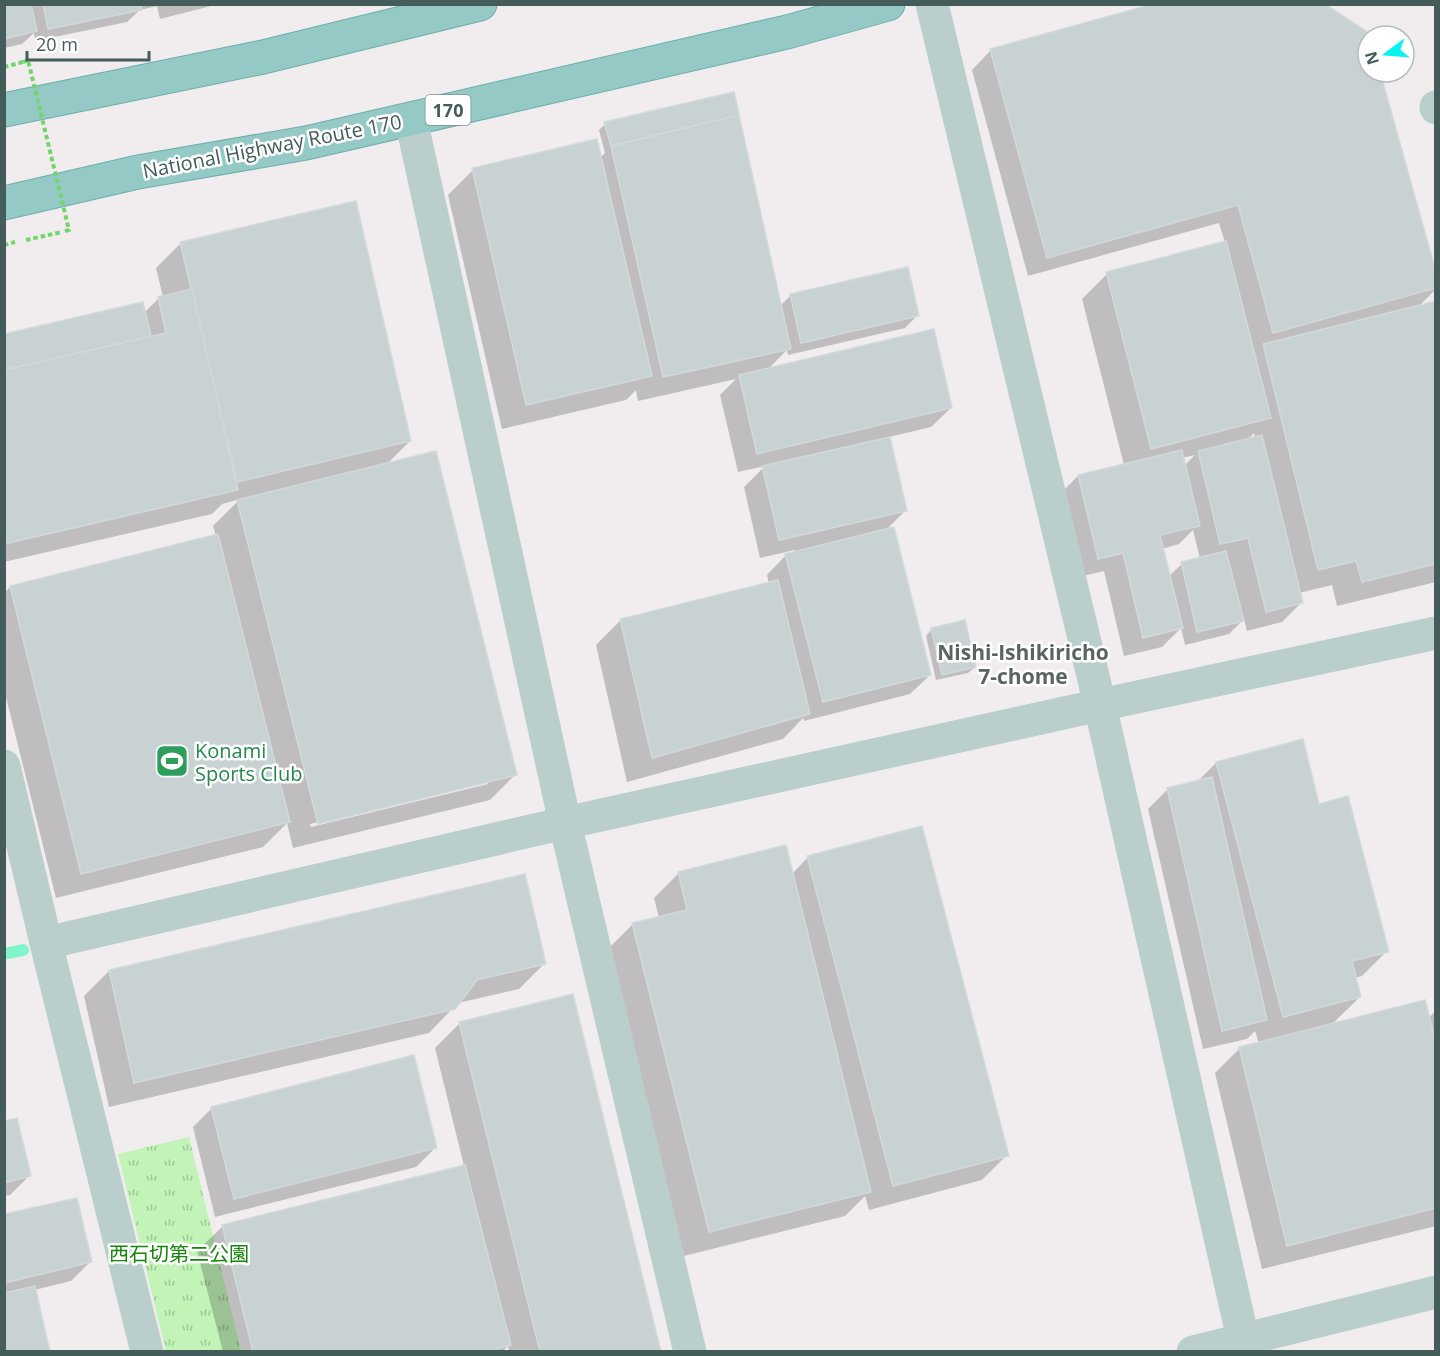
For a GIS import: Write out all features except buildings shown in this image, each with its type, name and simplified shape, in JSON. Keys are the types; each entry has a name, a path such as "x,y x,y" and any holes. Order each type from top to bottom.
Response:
{"highway":[{"path":"4,110 263,57 480,4"},
{"name":"National Highway Route 170","path":"4,203 138,172 306,143 787,32 888,4"}],"street":[{"path":"932,4 1100,705 1243,1339"},
{"path":"411,119 565,823 690,1352"},
{"path":"46,943 565,823 1436,633"},
{"path":"4,766 147,1352"},
{"path":"1193,1352 1436,1292"}],"path":[{"path":"4,67 28,60 69,230 27,239"}],"green space":[{"name":"西石切第二公園","path":"189,1137 241,1351 166,1351 118,1154"}],"waterway":[{"path":"4,954 23,950"}],"place":[{"name":"Konami Sports Club","path":"172,761"}],"district":[{"name":"Nishi-Ishikiricho 7-chome","path":"1023,664"}]}
